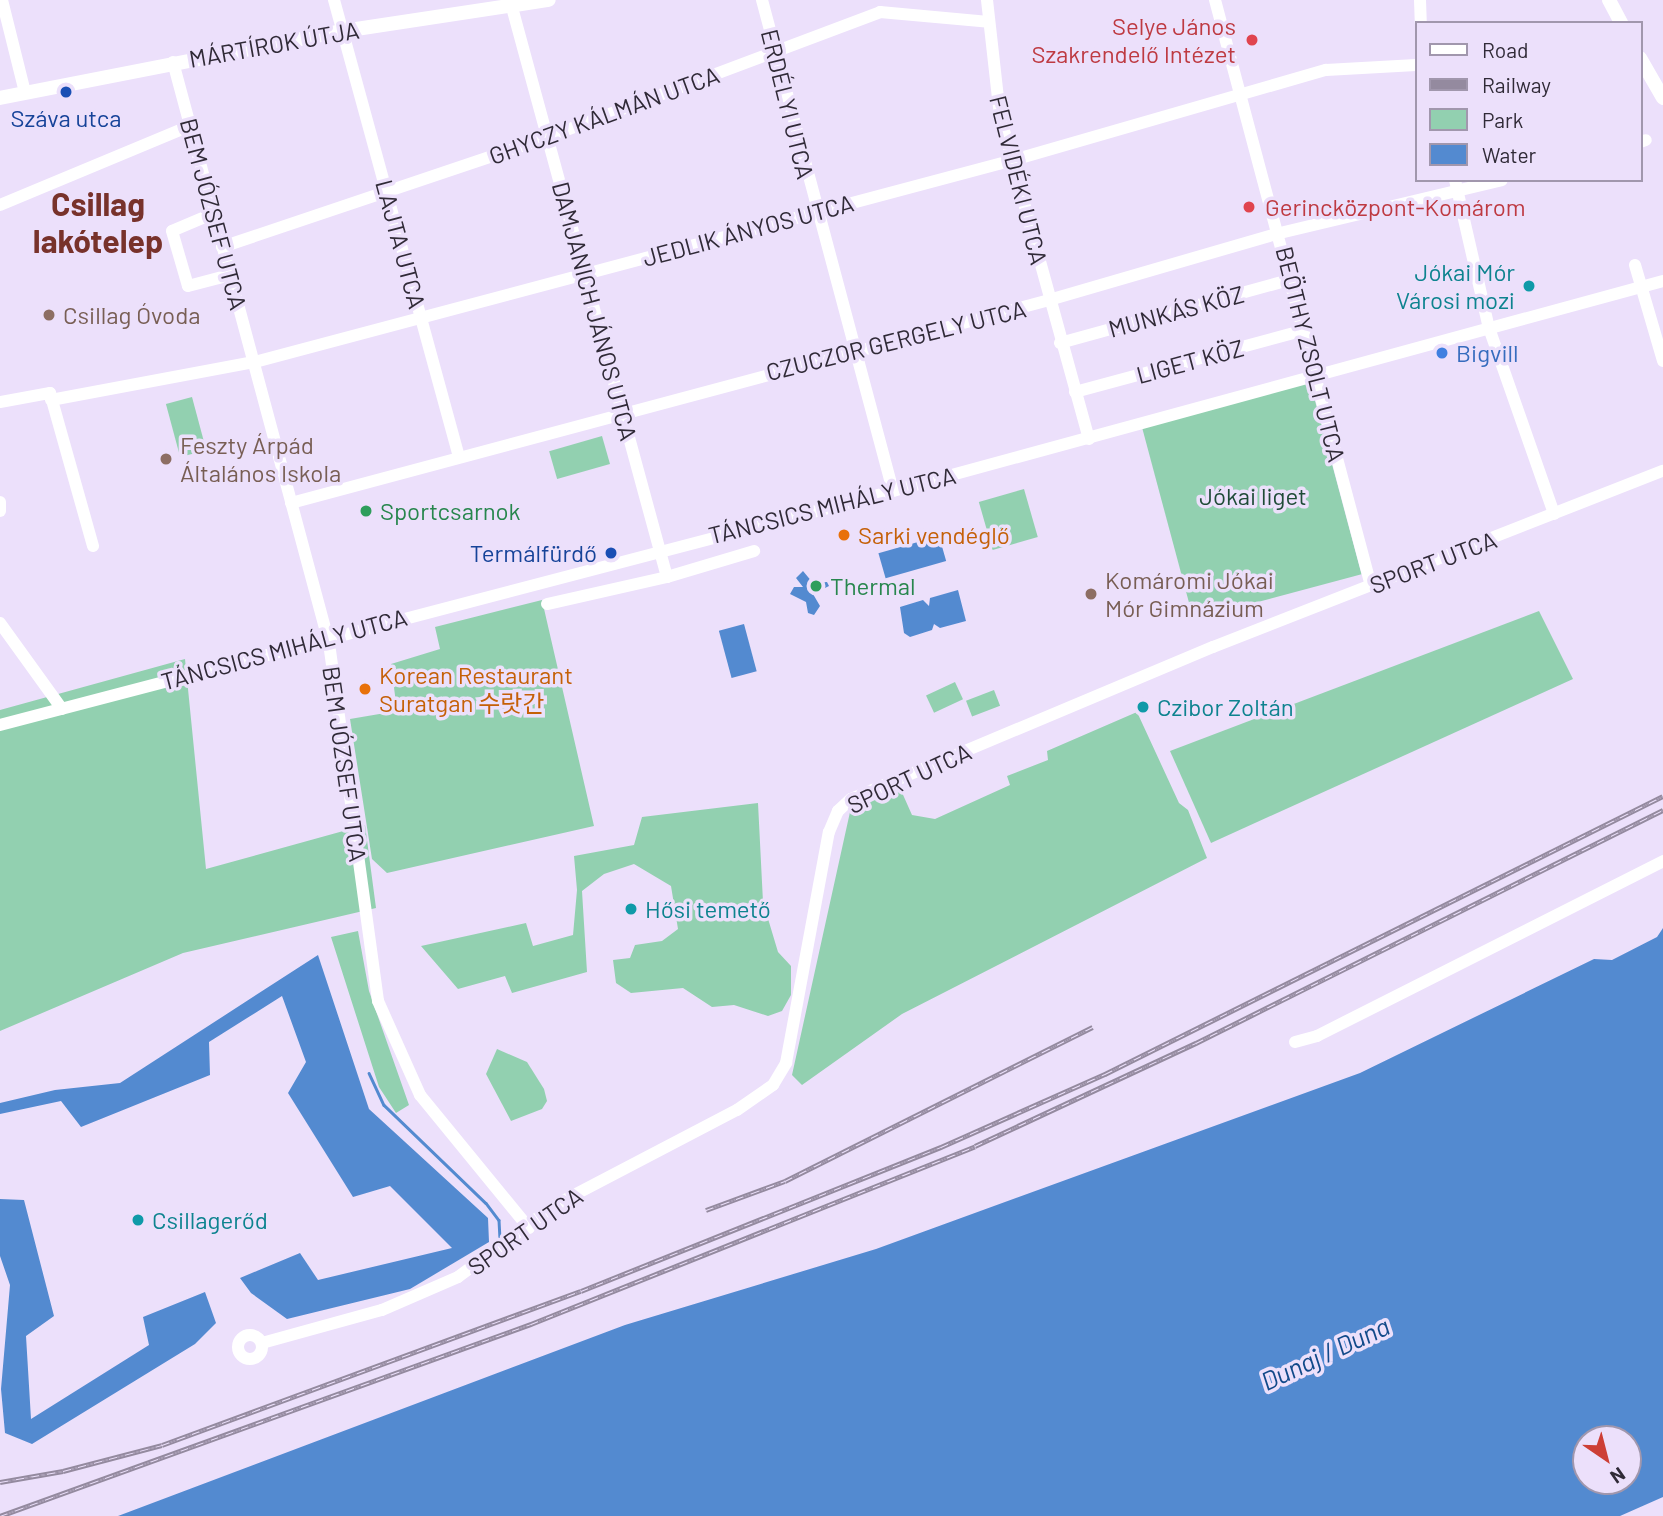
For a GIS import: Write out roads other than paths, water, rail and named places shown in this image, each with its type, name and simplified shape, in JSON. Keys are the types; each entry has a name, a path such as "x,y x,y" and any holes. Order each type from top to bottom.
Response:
{"main road":[{"name":"MÁRTÍROK ÚTJA","path":"0,98 173,62 343,31 511,3 550,0"},
{"path":"1609,0 1620,21"},
{"path":"1642,61 1663,98"}],"street":[{"path":"2,0 24,92"},
{"name":"LAJTA UTCA","path":"334,0 459,456"},
{"name":"ERDÉLYI UTCA","path":"762,0 816,212 893,491"},
{"name":"FELVIDÉKI UTCA","path":"987,0 995,88 1010,161 1089,439"},
{"name":"BEÖTHY ZSOLT UTCA","path":"1215,0 1280,233 1371,586"},
{"path":"1420,0 1421,21"},
{"name":"DAMJANICH JÁNOS UTCA","path":"511,3 667,577"},
{"name":"GHYCZY KÁLMÁN UTCA","path":"222,247 548,137 880,12 989,22"},
{"name":"BEM JÓZSEF UTCA","path":"173,62 327,638 383,1016 428,1107 529,1227"},
{"name":"JEDLIK ÁNYOS UTCA","path":"255,362 1010,161 1326,70 1414,65"},
{"path":"0,205 190,126"},
{"name":"CZUCZOR GERGELY UTCA","path":"291,503 622,411 1049,300 1280,233 1456,186 1487,182"},
{"path":"1456,186 1489,328 1554,514"},
{"path":"212,214 172,231 188,286 230,275"},
{"path":"1635,265 1663,361"},
{"name":"MUNKÁS KÖZ","path":"1060,343 1292,279"},
{"name":"TÁNCSICS MIHÁLY UTCA","path":"0,725 1089,439 1315,373 1663,281"},
{"name":"LIGET KÖZ","path":"1075,391 1305,330"},
{"path":"51,400 255,362"},
{"path":"0,387 3,401 50,393 93,546"},
{"name":"SPORT UTCA","path":"262,1343 407,1301 458,1278 578,1192 737,1110 773,1085 786,1063 829,832 843,805 1213,646 1663,471"},
{"path":"0,502 0,511"},
{"path":"547,604 667,577 754,551"},
{"path":"0,623 62,709"},
{"path":"1295,1042 1317,1036 1663,861"}],"water":[{"path":"939,536 946,561 886,578 878,553"},
{"path":"803,571 813,583 827,582 829,586 813,594 820,606 814,615 808,613 806,602 790,594 794,587 803,587 796,578"},
{"path":"958,590 966,621 940,628 934,624 932,630 910,637 904,633 900,607 923,600 929,606 930,598"},
{"path":"744,624 757,671 732,678 719,631"},
{"name":"Dunaj / Duna","path":"1663,928 1663,1497 1620,1516 118,1516 625,1325 876,1249 1360,1073 1594,959 1612,960 1657,937"},
{"path":"318,955 369,1109 488,1218 489,1242 410,1289 287,1319 251,1293 240,1278 300,1253 318,1280 452,1248 390,1186 353,1197 288,1093 306,1062 282,996 209,1042 210,1075 81,1127 61,1101 0,1114 0,1103 55,1090 120,1083"},
{"path":"0,1199 24,1200 54,1316 26,1336 31,1419 149,1345 143,1317 205,1292 216,1323 195,1344 32,1444 5,1433 1,1389 10,1285 0,1256"}],"waterway":[{"path":"369,1073 384,1105 486,1203 499,1220 500,1239"}],"railway":[{"path":"0,1482 63,1471 162,1445 581,1291 941,1147 1105,1074 1663,796"},
{"path":"0,1516 531,1324 975,1146 1196,1043 1663,810"},
{"path":"706,1210 785,1181 1093,1027"}],"place":[{"name":"Selye János Szakrendelő Intézet","path":"1252,40"},
{"name":"Száva utca","path":"66,92"},
{"name":"Gerincközpont-Komárom","path":"1249,207"},
{"name":"Jókai Mór Városi mozi","path":"1529,286"},
{"name":"Csillag Óvoda","path":"49,315"},
{"name":"Bigvill","path":"1442,353"},
{"name":"Feszty Árpád Általános Iskola","path":"166,459"},
{"name":"Sportcsarnok","path":"366,511"},
{"name":"Sarki vendéglő","path":"844,535"},
{"name":"Termálfürdő","path":"611,553"},
{"name":"Thermal","path":"816,586"},
{"name":"Komáromi Jókai Mór Gimnázium","path":"1091,594"},
{"name":"Korean Restaurant Suratgan 수랏간","path":"365,689"},
{"name":"Czibor Zoltán","path":"1143,707"},
{"name":"Hősi temető","path":"631,909"},
{"name":"Csillagerőd","path":"138,1220"}],"district":[{"name":"Csillag lakótelep","path":"98,222"}],"park label":[{"name":"Jókai liget","path":"1253,496"}]}
